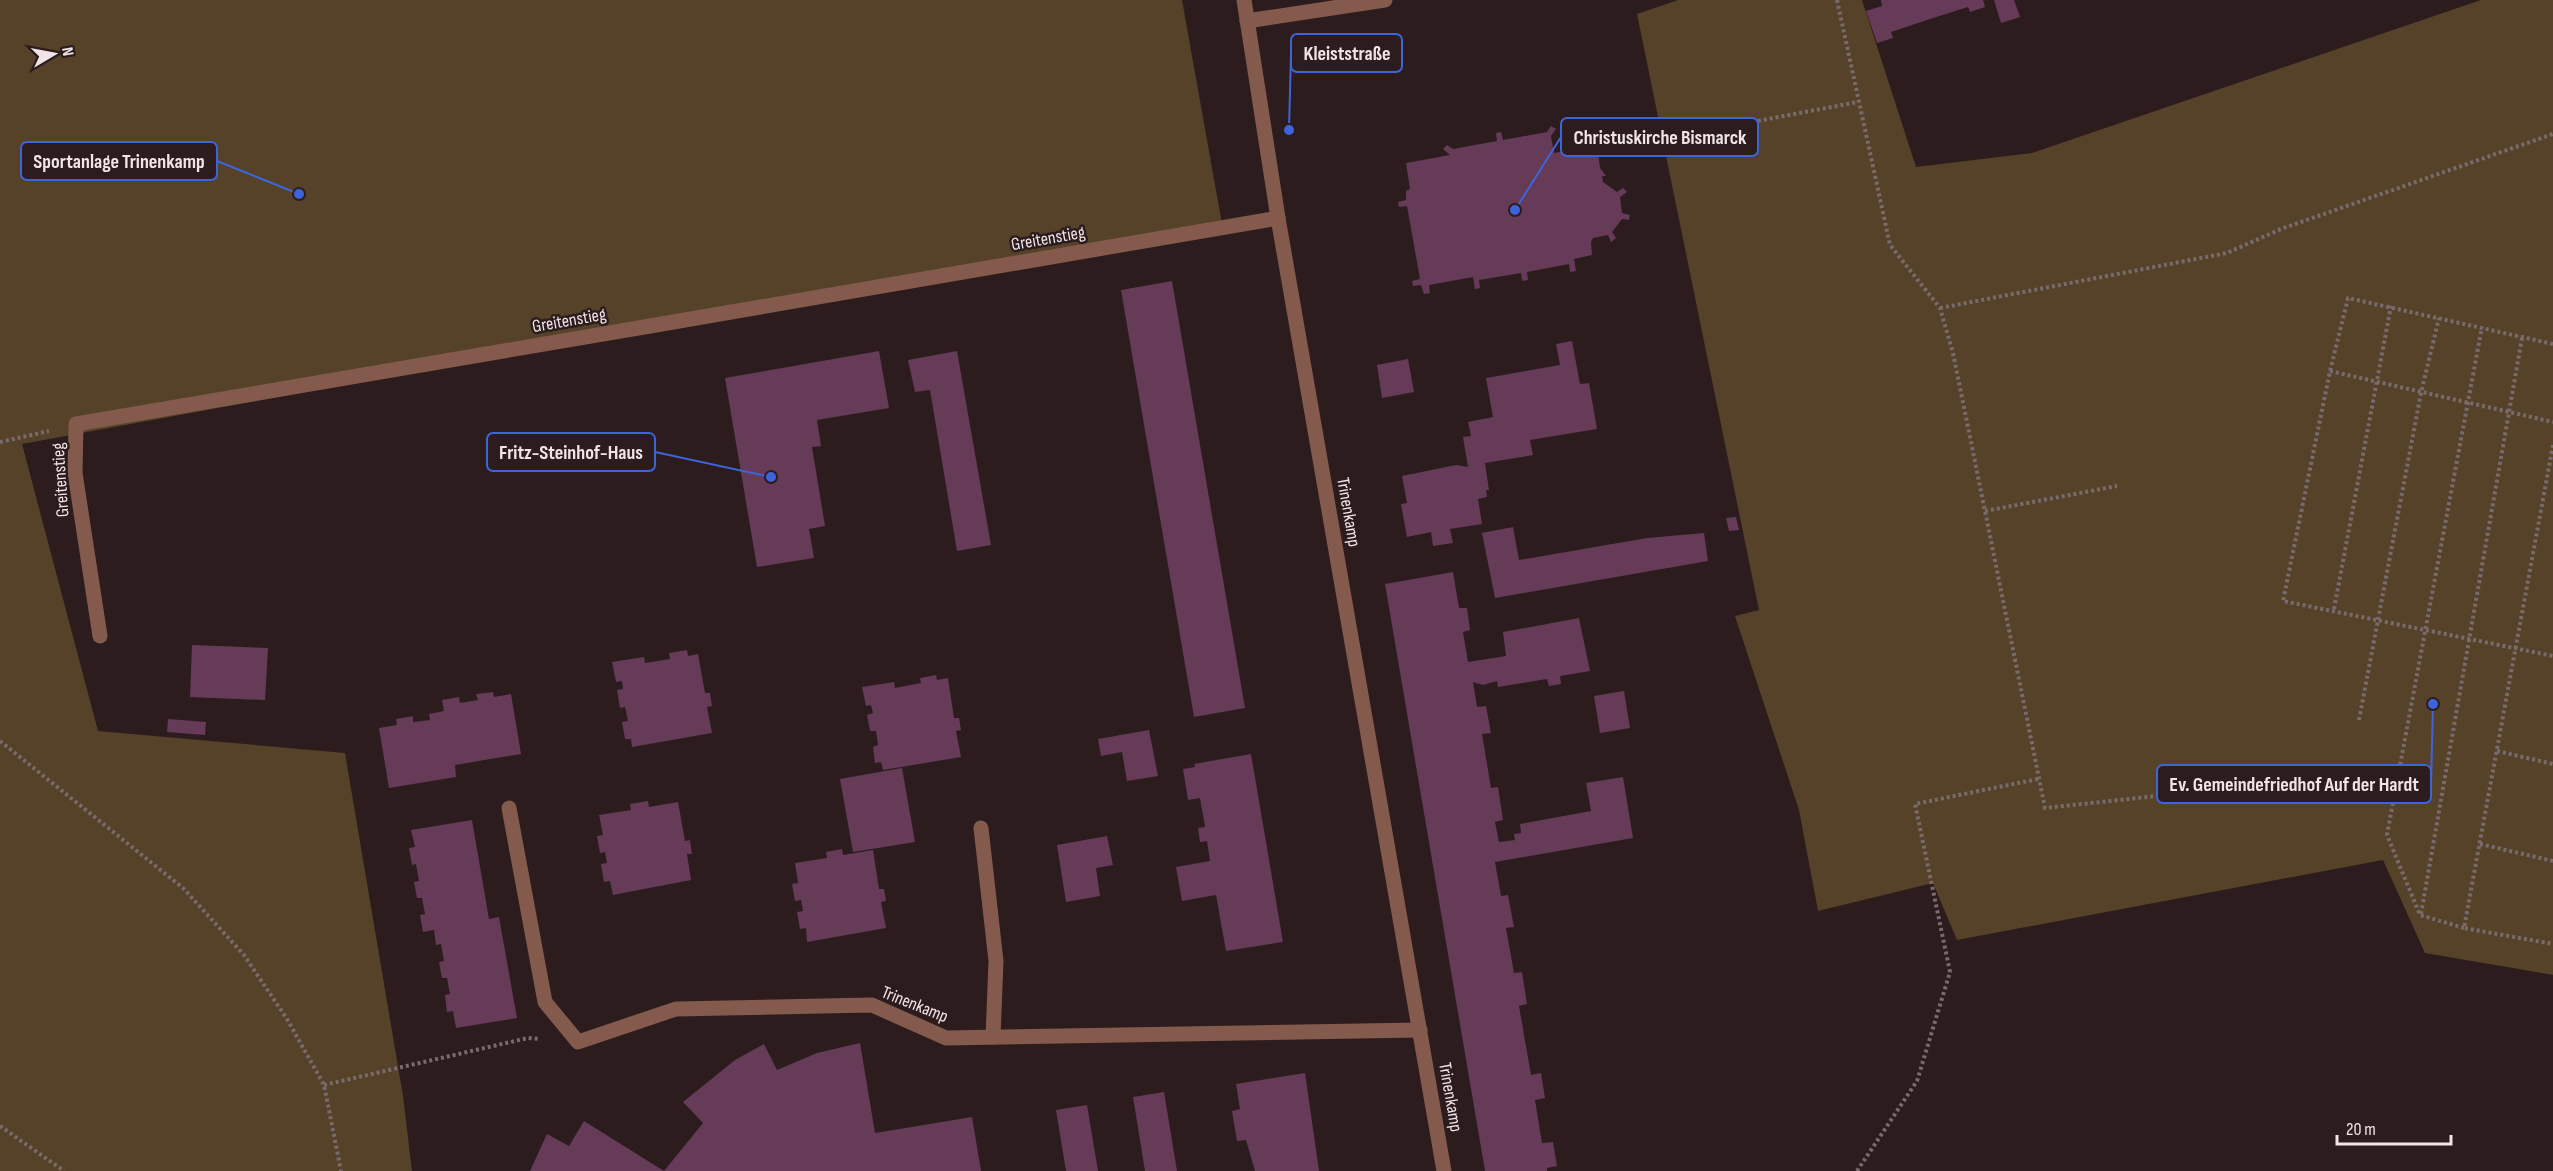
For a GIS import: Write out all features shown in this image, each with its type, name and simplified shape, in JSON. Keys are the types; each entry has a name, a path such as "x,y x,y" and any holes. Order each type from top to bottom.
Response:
{"street":[{"name":"Trinenkamp","path":"1244,0 1278,218 1444,1171"},
{"path":"1247,21 1385,0"},
{"name":"Greitenstieg","path":"100,636 75,473 76,424 1278,218"},
{"path":"509,808 545,1002 578,1042"},
{"path":"981,828 996,961 993,1037"},
{"name":"Trinenkamp","path":"578,1042 676,1009 872,1005 946,1038 1420,1030"}],"path":[{"path":"1837,0 1890,245 1940,308 1953,353 2045,808 2175,794"},
{"path":"1752,122 1858,102"},
{"path":"1940,308 2227,253 2281,229 2553,134"},
{"path":"2553,344 2348,298 2330,371 2283,601 2334,609 2553,656"},
{"path":"2334,609 2391,306"},
{"path":"2360,720 2377,619 2421,393 2439,318"},
{"path":"2420,915 2387,835 2482,327"},
{"path":"2420,915 2522,338"},
{"path":"2330,371 2553,423"},
{"path":"0,442 76,424"},
{"path":"2464,928 2551,470 2553,445"},
{"path":"1985,511 2117,486"},
{"path":"0,741 183,888 244,955 287,1019 324,1085 341,1171"},
{"path":"2497,751 2553,764"},
{"path":"1857,1171 1917,1081 1950,972 1915,804 2038,780"},
{"path":"2480,844 2553,861"},
{"path":"2420,915 2464,928 2553,944"},
{"path":"324,1085 528,1038 578,1042"},
{"path":"0,1126 64,1171"}],"shaded area":[{"path":"0,0 1182,0 1222,224 22,444 98,731 345,753 403,1096 412,1171 0,1171"},
{"path":"1678,0 1862,0 1916,167 2032,153 2481,0 2553,0 2553,975 2425,953 2383,860 1957,940 1933,883 1818,911 1799,810 1735,616 1759,610 1637,14"}],"building":[{"path":"1881,0 1983,0 1985,7 1970,12 1968,7 1891,32 1893,38 1877,43 1866,11 1882,6"},
{"path":"1994,0 2014,0 2020,17 2001,23"},
{"path":"1551,126 1556,129 1551,136 1554,153 1597,145 1600,168 1606,176 1602,176 1603,182 1617,192 1623,188 1627,192 1620,197 1622,213 1630,215 1629,220 1622,219 1612,232 1616,238 1611,242 1608,235 1593,238 1592,255 1574,259 1576,271 1570,272 1569,264 1527,272 1528,280 1522,281 1521,273 1479,280 1480,288 1475,289 1473,277 1429,285 1430,293 1424,294 1421,285 1413,286 1412,281 1420,279 1407,206 1399,207 1398,202 1406,200 1406,191 1410,189 1406,163 1450,155 1443,149 1447,145 1453,149 1497,141 1496,133 1501,132 1503,140 1547,132"},
{"path":"1172,281 1245,708 1194,717 1121,290"},
{"path":"1572,341 1580,384 1589,383 1597,429 1530,440 1533,455 1485,463 1489,490 1486,490 1487,497 1478,499 1482,524 1450,529 1453,543 1433,546 1431,532 1407,537 1401,504 1407,503 1402,476 1456,465 1468,467 1463,437 1471,436 1468,422 1493,417 1486,378 1560,365 1556,344"},
{"path":"879,351 889,408 817,420 821,446 812,447 825,526 809,529 814,558 757,567 725,378"},
{"path":"957,351 991,545 957,551 930,390 915,392 908,360"},
{"path":"1408,359 1414,392 1382,398 1377,365"},
{"path":"1736,517 1739,530 1729,531 1726,518"},
{"path":"1513,527 1519,560 1647,538 1704,533 1708,561 1495,598 1482,533"},
{"path":"1453,572 1459,608 1467,608 1470,630 1463,632 1468,662 1506,656 1503,632 1579,618 1590,671 1560,676 1561,684 1549,686 1547,679 1498,687 1497,681 1483,685 1473,682 1477,707 1486,706 1491,733 1482,734 1491,788 1498,787 1503,820 1495,822 1499,842 1515,840 1514,834 1521,833 1520,824 1591,811 1586,783 1623,777 1633,838 1495,862 1501,896 1508,895 1514,927 1506,928 1514,973 1522,972 1527,1004 1519,1006 1531,1075 1541,1073 1545,1098 1535,1100 1542,1143 1553,1142 1557,1166 1547,1168 1547,1171 1485,1171 1385,584"},
{"path":"192,645 268,648 265,700 190,697"},
{"path":"687,650 688,656 698,654 705,693 710,693 712,706 707,707 712,733 632,747 631,739 625,739 622,722 628,721 625,707 620,708 617,690 623,689 622,681 616,682 612,662 644,657 645,663 670,659 669,653"},
{"path":"936,675 937,680 948,678 954,718 959,718 961,730 956,731 961,757 883,770 881,762 875,763 873,747 878,745 876,731 870,731 867,715 873,713 871,705 866,706 862,687 894,682 895,688 921,683 920,678"},
{"path":"1624,691 1630,728 1600,733 1594,696"},
{"path":"493,692 494,697 511,694 521,754 455,765 456,777 389,788 379,728 397,725 396,719 413,716 413,722 430,720 429,714 444,711 442,700 459,697 460,703 478,700 476,694"},
{"path":"168,719 206,722 205,735 167,732"},
{"path":"1149,730 1158,776 1127,781 1122,752 1101,756 1098,739"},
{"path":"1251,754 1283,942 1226,951 1216,895 1182,901 1176,867 1210,861 1207,841 1200,842 1198,828 1205,827 1200,798 1188,800 1183,769 1195,767 1194,764"},
{"path":"902,768 915,842 853,852 840,779"},
{"path":"648,801 649,807 678,802 685,841 690,840 692,854 687,854 691,880 613,895 610,881 604,882 601,864 607,863 605,852 600,853 597,836 603,835 599,815 631,810 630,804"},
{"path":"472,820 489,919 499,917 517,1018 456,1028 453,1011 447,1012 445,995 450,994 447,978 442,978 439,962 444,961 441,944 436,945 434,930 423,932 420,915 425,914 422,898 417,898 414,882 419,881 416,864 412,865 409,848 415,847 411,830"},
{"path":"1107,836 1113,865 1096,868 1100,896 1066,902 1057,845"},
{"path":"842,849 843,855 873,850 879,889 884,889 886,901 881,902 886,928 807,942 806,928 800,929 797,912 803,911 801,900 795,901 792,884 798,883 795,863 827,858 826,852"},
{"path":"860,1043 875,1133 972,1117 981,1171 664,1171 703,1123 683,1102 735,1060 764,1044 777,1070 817,1053"},
{"path":"1305,1073 1319,1171 1255,1171 1246,1140 1237,1141 1232,1111 1240,1109 1236,1084"},
{"path":"1164,1092 1177,1171 1145,1171 1133,1097"},
{"path":"1087,1105 1098,1171 1066,1171 1056,1110"},
{"path":"584,1121 664,1171 530,1171 547,1134 569,1146"}],"place":[{"name":"Kleiststraße","path":"1289,130"},
{"name":"Sportanlage Trinenkamp","path":"299,194"},
{"name":"Christuskirche Bismarck","path":"1515,210"},
{"name":"Fritz-Steinhof-Haus","path":"771,477"},
{"name":"Ev. Gemeindefriedhof Auf der Hardt","path":"2433,704"}]}
